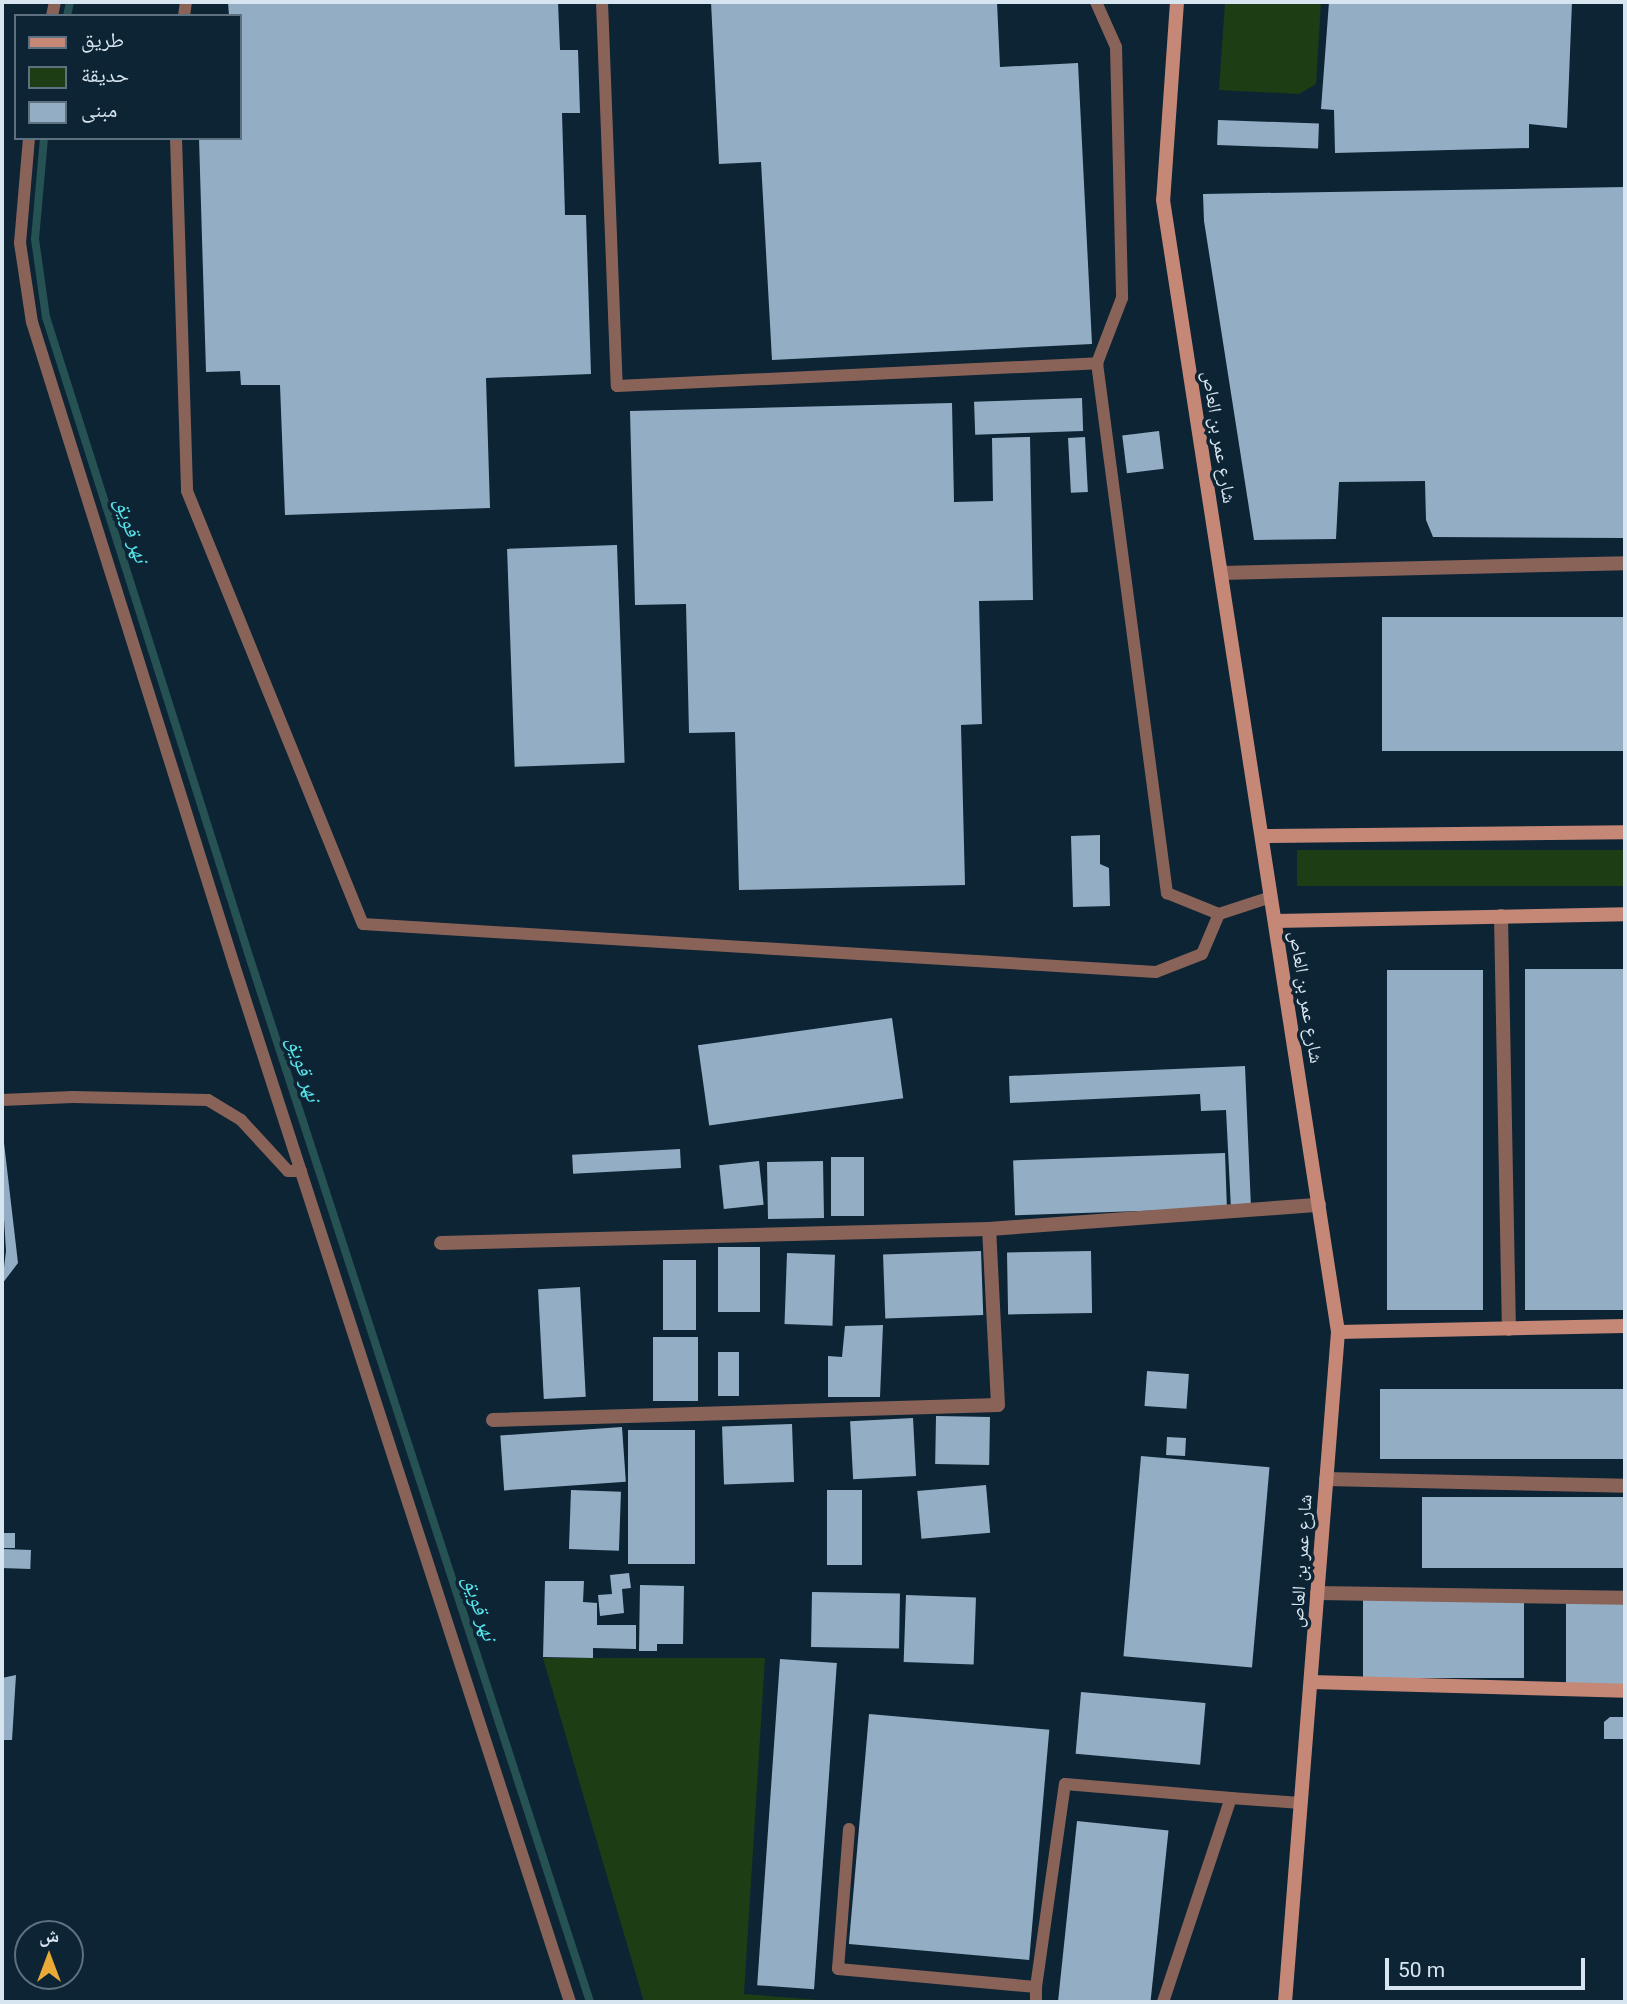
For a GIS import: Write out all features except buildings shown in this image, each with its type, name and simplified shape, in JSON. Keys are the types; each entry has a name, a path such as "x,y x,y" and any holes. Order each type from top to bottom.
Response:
{"street":[{"name":"شارع عمر بن العاص","path":"1177,2 1163,200 1338,1332 1285,2002"},
{"path":"1221,573 1625,563"},
{"path":"1262,836 1625,832"},
{"path":"1275,921 1625,914"},
{"path":"1501,916 1509,1329"},
{"path":"442,1243 989,1229 1319,1205"},
{"path":"493,1420 998,1405 989,1229"},
{"path":"1338,1332 1625,1326"},
{"path":"1326,1479 1625,1486"},
{"path":"1318,1593 1625,1598"},
{"path":"1311,1682 1625,1691"}],"lane":[{"path":"602,2 617,386 1097,363"},
{"path":"1096,2 1116,47 1122,299 1097,363 1167,893 1219,914 1271,897"},
{"path":"29,140 20,243 32,322 301,1171 570,2002"},
{"path":"176,140 187,491 363,924 1156,972 1202,954 1219,914"},
{"path":"2,1100 73,1097 208,1100 241,1120 288,1171 301,1171"},
{"path":"1036,2002 1065,1784 1301,1802"},
{"path":"1163,2002 1231,1798"},
{"path":"849,1829 838,1969 1036,1987"}],"green space":[{"path":"1225,2 1321,2 1316,84 1299,94 1219,90"},
{"path":"1297,850 1625,850 1625,886 1297,886"},
{"path":"543,1658 765,1658 744,1994 844,2002 644,2002"}],"waterway":[{"name":"نهر قويق","path":"67,14 70,2"},
{"name":"نهر قويق","path":"44,140 35,239 46,317 250,959 590,2002"}]}
